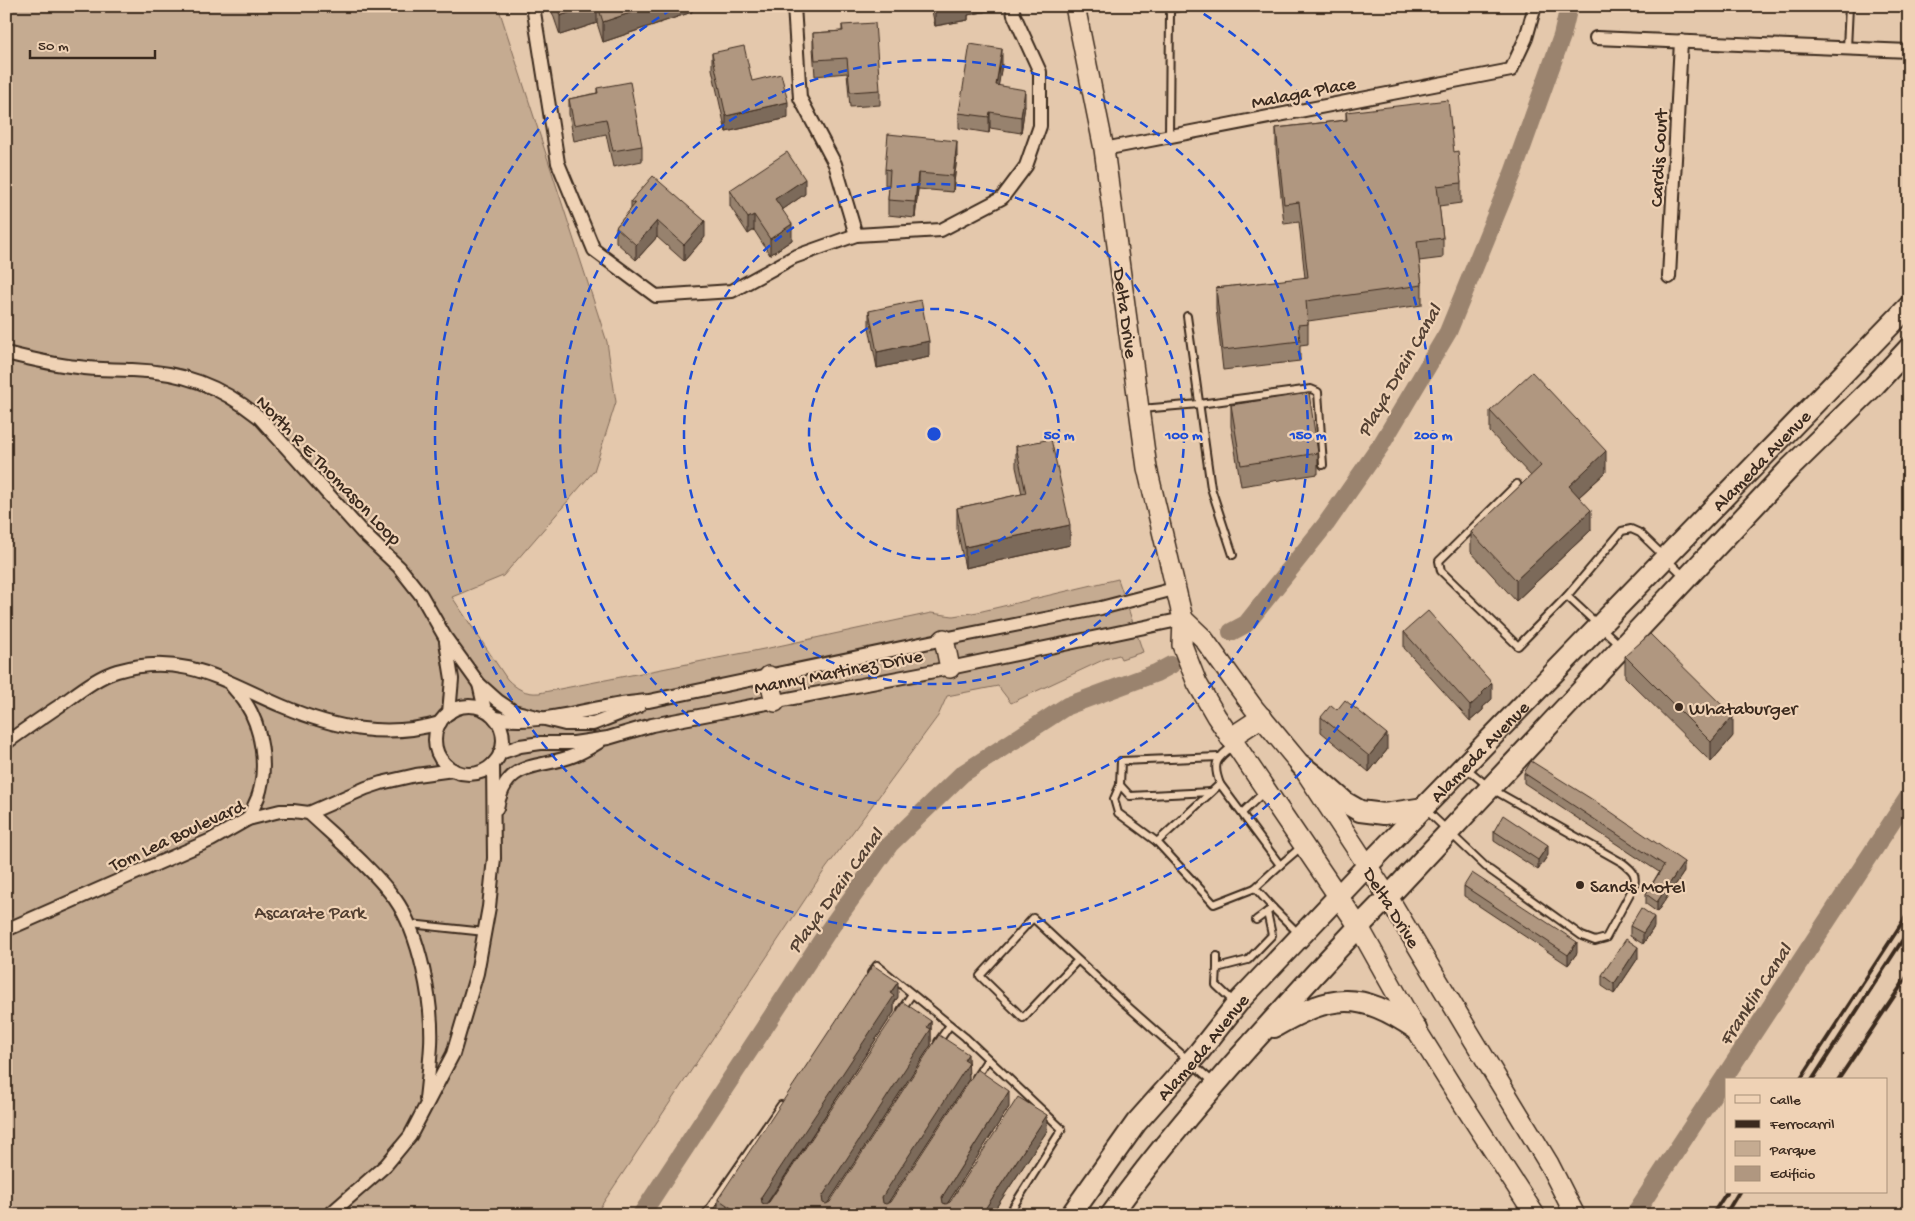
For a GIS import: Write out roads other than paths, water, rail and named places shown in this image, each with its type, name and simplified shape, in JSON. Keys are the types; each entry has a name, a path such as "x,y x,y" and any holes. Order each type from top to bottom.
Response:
{"main road":[{"name":"Delta Drive","path":"1075,6 1104,150 1147,468 1182,619 1182,645 1198,683 1232,742 1358,927 1416,1029 1535,1215"},
{"name":"Alameda Avenue","path":"1071,1215 1136,1123 1236,1005 1338,896 1909,306"},
{"name":"Alameda Avenue","path":"1111,1215 1136,1180 1215,1083 1358,927 1449,833 1788,470 1874,386 1909,348"},
{"name":"Delta Drive","path":"1182,619 1203,638 1262,717 1301,765 1388,897 1563,1187 1575,1215"},
{"path":"944,639 950,668"},
{"path":"769,676 774,702"},
{"path":"1232,742 1262,717"},
{"path":"1301,765 1346,803 1360,811 1384,814 1424,808"},
{"path":"1257,1037 1297,1014 1324,1003 1341,1000 1372,1005 1395,1014 1416,1029"}],"street":[{"path":"533,6 558,163 594,250 656,296 732,291 794,257 856,234 941,230 1002,198 1026,166 1040,126 1040,72 1012,6"},
{"path":"794,6 800,98 834,164 856,234"},
{"name":"Malaga Place","path":"1104,150 1511,70 1526,38 1535,6"},
{"path":"1596,38 1909,50"},
{"name":"Cardis Court","path":"1669,276 1682,41"},
{"name":"North R E Thomason Loop","path":"6,353 76,367 133,370 192,378 240,402 259,417 362,532 399,567 421,596 445,637 479,684 485,710"},
{"name":"Manny Martinez Drive","path":"495,718 510,721 541,719 631,702 649,701 1101,608 1174,589"},
{"name":"Manny Martinez Drive","path":"500,753 520,746 541,743 574,743 608,738 652,725 950,668 1182,619"},
{"name":"North R E Thomason Loop","path":"445,637 452,679 445,718"},
{"path":"8,737 90,685 116,672 143,665 168,664 187,667 216,676 313,718 352,728 390,732 425,727 466,706 485,710 495,718 503,735 500,753 493,764 484,771 474,774 453,770 444,763 438,754 436,744 437,733 445,718"},
{"path":"230,683 245,702 256,724 262,749 262,773 258,796 248,819"},
{"path":"479,684 513,711 541,719"},
{"path":"494,828 499,800 504,787 512,775 526,767 574,756 608,738"},
{"path":"329,1215 386,1165 410,1136 453,1054 476,973 489,906 494,858 493,764"},
{"name":"Tom Lea Boulevard","path":"6,930 211,840 248,819 280,811 308,813 381,783 416,775 453,770"},
{"path":"308,813 376,876 396,900 410,924 419,955 430,1008 431,1044 425,1106"}],"lane":[{"path":"1169,136 1170,8 1184,6"},
{"path":"1847,48 1849,6"},
{"path":"1187,316 1211,488 1233,555"},
{"path":"1140,409 1199,404 1311,389 1318,392 1323,465"},
{"path":"1517,484 1439,561 1441,571 1518,646 1567,596 1622,531 1631,529 1640,533 1687,578"},
{"path":"1567,596 1622,647"},
{"path":"1232,742 1219,757 1215,770 1220,784 1280,865"},
{"path":"1219,757 1121,761 1120,785 1114,799 1118,812 1157,842 1215,907 1255,888 1303,846"},
{"path":"1424,808 1488,869 1582,936 1595,940 1606,938 1634,886 1636,877 1633,871 1623,863 1490,788 1464,766"},
{"path":"1157,842 1220,784"},
{"path":"1120,785 1130,796 1211,792"},
{"path":"1242,813 1266,791"},
{"path":"1255,888 1270,910 1301,936"},
{"path":"1256,920 1270,910"},
{"path":"1217,968 1248,960 1272,935 1270,910"},
{"path":"1078,960 1023,1018 980,976 1033,918 1078,960 1124,1003 1215,1083"},
{"path":"410,924 484,932"},
{"path":"1217,956 1216,985 1236,1005"},
{"path":"866,981 877,965 950,1025 1062,1130 1008,1215"},
{"path":"896,1018 912,994"},
{"path":"934,1049 950,1025"},
{"path":"972,1084 988,1059"},
{"path":"1019,1101 1024,1093"},
{"path":"705,1215 782,1102"}],"waterway":[{"name":"Playa Drain Canal","path":"1231,632 1246,624 1326,524 1381,445 1448,332 1513,173 1562,36 1569,6"},
{"name":"Playa Drain Canal","path":"641,1215 826,934 890,844 962,774 1067,706 1156,673 1171,665"},
{"name":"Franklin Canal","path":"1634,1215 1909,796"}],"railway":[{"path":"1801,1078 1909,912"},
{"path":"1813,1078 1909,930"},
{"path":"1839,1078 1909,974"},
{"path":"1712,1215 1726,1194"},
{"path":"1725,1215 1738,1194"}],"place":[{"name":"Whataburger","path":"1679,707"},
{"name":"Sands Motel","path":"1580,885"}],"park label":[{"name":"Ascarate Park","path":"310,911"}]}
